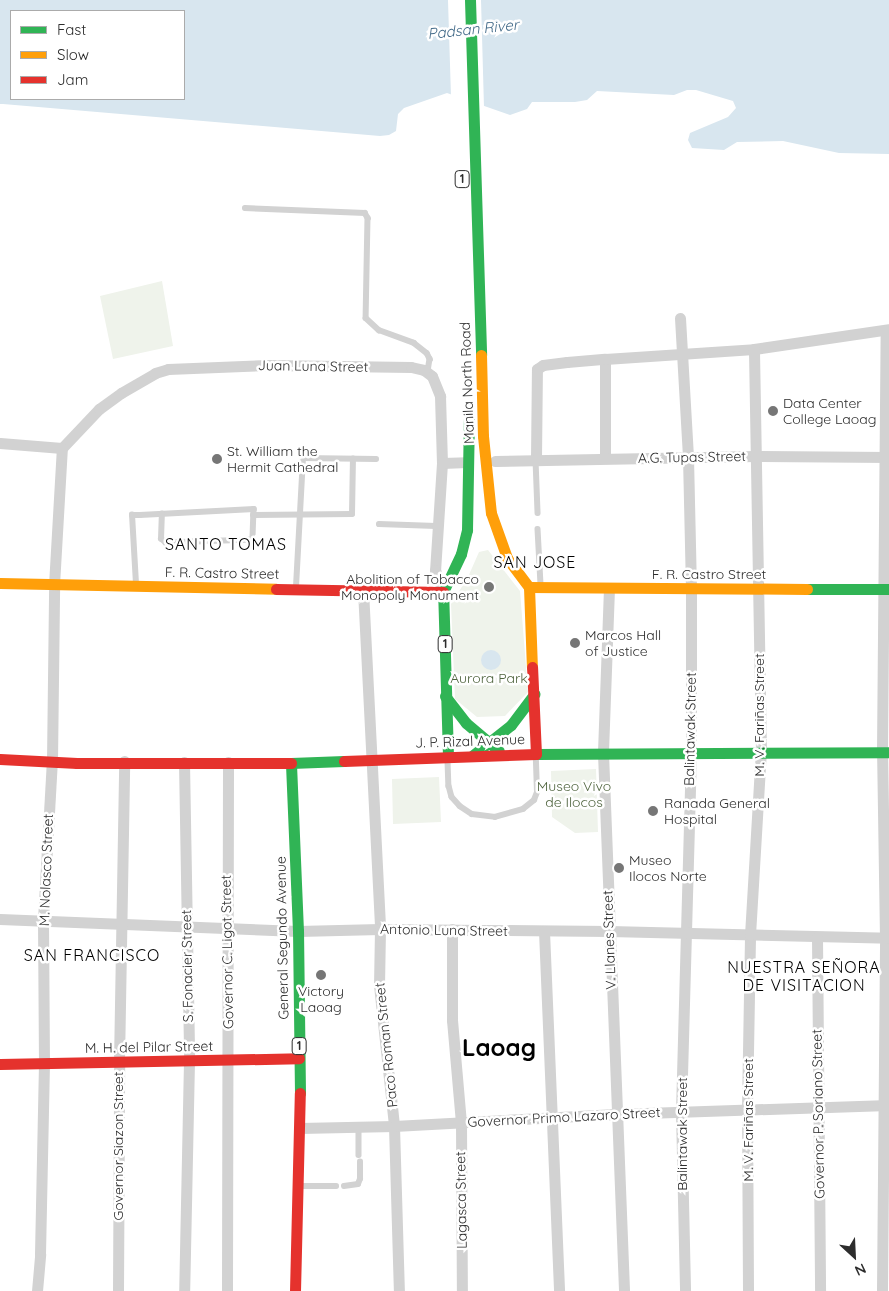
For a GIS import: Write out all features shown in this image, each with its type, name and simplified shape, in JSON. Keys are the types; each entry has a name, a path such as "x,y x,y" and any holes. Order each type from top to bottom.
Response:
{"main road":[{"name":"Manila North Road","path":"470,0 483,436 491,513 507,558 528,587"},
{"name":"Manila North Road","path":"448,756 443,592 461,554 467,530 469,408"},
{"name":"F. R. Castro Street","path":"0,583 443,592"},
{"name":"F. R. Castro Street","path":"528,587 758,590 886,589"},
{"path":"528,587 536,754"},
{"path":"473,755 511,725 534,694"},
{"path":"445,696 466,723 488,744 503,754"},
{"name":"J. P. Rizal Avenue","path":"0,759 291,763 503,754 886,752"},
{"name":"General Segundo Avenue","path":"291,763 298,931 300,1128 295,1291"},
{"name":"M. H. del Pilar Street","path":"0,1064 229,1061 299,1058"}],"street":[{"name":"Balintawak Street","path":"680,318 688,457 691,589 691,753 681,1112 685,1291"},
{"path":"536,459 538,369 543,365 683,356 754,349 887,329 887,938 882,1291"},
{"name":"M. V. Fariñas Street","path":"748,1291 747,1109 750,935 762,752 754,349"},
{"path":"604,458 605,360"},
{"name":"Juan Luna Street","path":"62,448 99,409 121,393 155,373 168,369 267,365 411,368 428,372"},
{"path":"428,372 436,382 440,396 442,463 436,526 435,570 443,592"},
{"path":"0,443 62,448"},
{"name":"M. Nolasco Street","path":"37,1291 40,1254 44,1064 44,920 52,761 54,585 62,448"},
{"name":"A.G. Tupas Street","path":"495,461 756,456 886,456"},
{"path":"442,463 466,462"},
{"name":"V. Llanes Street","path":"609,588 603,753 624,1291"},
{"name":"Paco Roman Street","path":"363,590 370,760 380,929 380,1005 394,1126 398,1291"},
{"name":"Governor Siazon Street","path":"118,1291 119,1062 124,761"},
{"name":"S. Fonacier Street","path":"184,762 189,1061 184,1291"},
{"name":"Governor C. Ligot Street","path":"227,1291 229,1061 226,927 228,762"},
{"name":"Antonio Luna Street","path":"0,919 122,922 298,931 452,929 685,932 887,938"},
{"name":"Lagasca Street","path":"452,929 452,1020 460,1122 462,1291"},
{"path":"544,931 559,1291"},
{"name":"Governor P. Soriano Street","path":"817,937 820,1291"},
{"name":"Governor Primo Lazaro Street","path":"300,1128 394,1126 616,1114 886,1105"}],"lane":[{"path":"245,208 365,213 368,218 366,318 379,330 414,343 427,353 430,360 428,372"},
{"path":"296,589 303,458 376,460"},
{"path":"253,515 352,514 353,459"},
{"path":"536,459 538,513"},
{"path":"136,586 132,516 162,514 254,509 253,540 166,543 161,539 162,514"},
{"path":"379,524 436,526"},
{"path":"538,529 541,587"},
{"path":"448,756 449,786 452,797 460,806 472,814 495,817 523,809 534,800 537,792 536,754"},
{"path":"359,1127 359,1155"},
{"path":"344,1186 358,1184 360,1179 360,1162"},
{"path":"298,1186 336,1186"}],"green space":[{"path":"162,281 173,346 113,359 100,296"},
{"name":"Aurora Park","path":"488,550 520,591 528,692 505,716 477,717 455,699 451,604 468,577 479,552"},
{"name":"Museo Vivo de Ilocos","path":"596,769 598,832 575,833 552,817 551,771"},
{"path":"439,777 441,822 393,824 392,779"}],"water":[{"name":"Padsan River","path":"0,0 889,0 889,154 839,153 783,141 737,142 724,150 692,148 688,140 690,133 728,117 736,108 733,101 696,90 687,90 674,95 597,91 587,100 575,102 532,102 527,109 510,115 447,93 404,108 398,114 396,131 389,135 380,136 0,104"},
{"path":"491,650 498,653 501,660 498,667 491,670 484,667 481,660 484,653"}],"pier":[{"path":"448,0 481,0 484,108 451,97"}],"traffic: fast":[{"path":"470,0 481,355"},
{"path":"448,756 443,592 461,554 467,530 469,418"},
{"path":"807,589 889,589"},
{"path":"473,755 511,725 534,694"},
{"path":"445,696 466,723 499,751"},
{"path":"536,754 889,752"},
{"path":"300,1093 298,931 291,763 344,761"}],"traffic: slow":[{"path":"481,355 483,436 491,513 507,558 529,587 532,667"},
{"path":"0,583 276,589"},
{"path":"529,587 807,589"}],"traffic: jam":[{"path":"276,589 443,592"},
{"path":"344,761 536,754 532,667"},
{"path":"0,759 77,763 291,763"},
{"path":"0,1064 299,1058"},
{"path":"295,1291 300,1093"}],"place":[{"name":"Data Center College Laoag","path":"773,411"},
{"name":"St. William the Hermit Cathedral","path":"217,459"},
{"name":"Abolition of Tobacco Monopoly Monument","path":"489,587"},
{"name":"Marcos Hall of Justice","path":"575,643"},
{"name":"Ranada General Hospital","path":"653,811"},
{"name":"Museo Ilocos Norte","path":"619,868"},
{"name":"Victory Laoag","path":"321,975"}],"district":[{"name":"SANTO TOMAS","path":"226,544"},
{"name":"SAN JOSE","path":"535,562"},
{"name":"SAN FRANCISCO","path":"92,955"},
{"name":"NUESTRA SEÑORA DE VISITACION","path":"804,976"},
{"name":"Laoag","path":"499,1048"}]}
